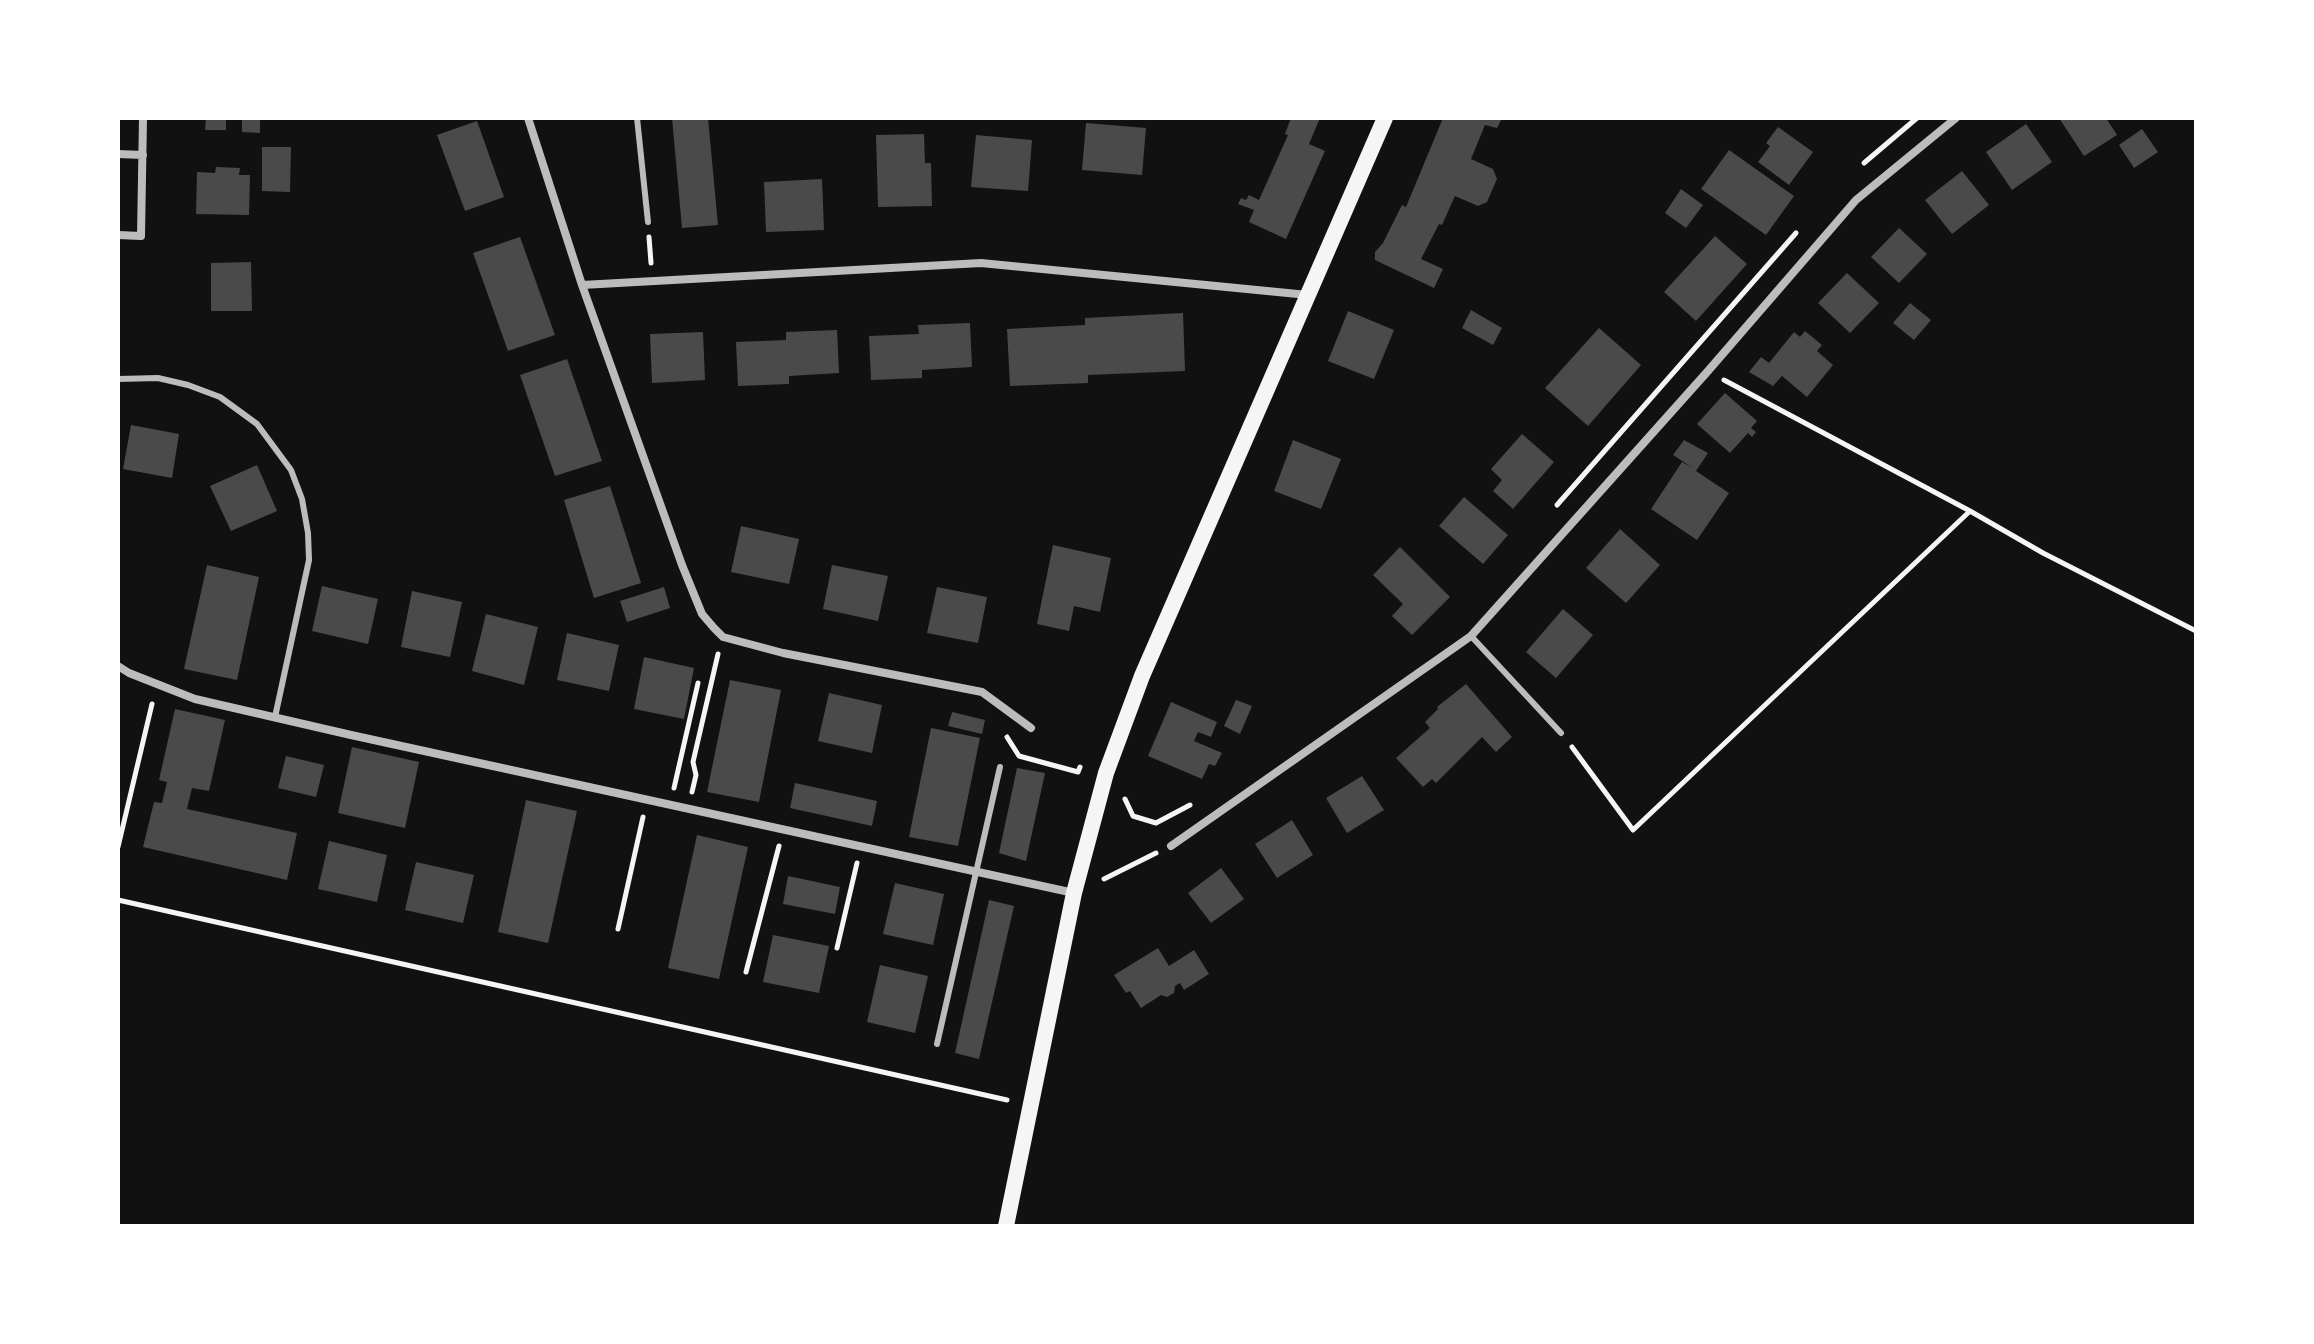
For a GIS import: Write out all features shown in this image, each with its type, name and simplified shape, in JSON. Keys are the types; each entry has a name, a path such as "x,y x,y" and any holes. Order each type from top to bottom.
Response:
{"main road":[{"path":"1006,1226 1074,893 1106,773 1142,676 1385,118"}],"street":[{"path":"118,235 141,236 143,118"},
{"path":"528,118 582,285 702,614 723,637 783,653 982,692 1031,728"},
{"path":"1171,846 1471,636 1856,200 1956,118"},
{"path":"118,154 143,155"},
{"path":"582,285 981,263 1308,295"},
{"path":"118,666 195,699 1074,893"}],"lane":[{"path":"637,118 648,222"},
{"path":"118,379 158,378 220,397 257,424 291,470 302,499 309,560 275,717"},
{"path":"1471,636 1561,733"},
{"path":"937,1044 1000,767"}],"path":[{"path":"1854,172 1917,118"},
{"path":"648,222 652,280"},
{"path":"1556,505 1801,228"},
{"path":"1708,371 2043,553 2196,631"},
{"path":"1561,733 1633,830 1970,511"},
{"path":"688,809 696,775 693,762 723,637"},
{"path":"670,805 698,683"},
{"path":"118,847 157,685"},
{"path":"1005,734 1019,756 1078,772 1084,758"},
{"path":"1124,797 1133,816 1156,823 1196,801"},
{"path":"618,929 647,800"},
{"path":"746,972 783,830"},
{"path":"1074,893 1171,846"},
{"path":"837,948 861,847"},
{"path":"118,900 1031,1106"}],"building":[{"path":"206,118 226,118 226,130 205,130"},
{"path":"242,118 260,118 260,133 242,132"},
{"path":"672,118 708,118 718,225 682,228"},
{"path":"1291,118 1320,118 1309,144 1325,151 1286,239 1249,222 1254,210 1238,204 1241,198 1246,200 1249,195 1259,200 1288,135 1285,134"},
{"path":"1443,118 1502,118 1497,128 1485,125 1471,159 1493,169 1497,179 1487,202 1478,206 1455,196 1421,259 1443,269 1434,288 1375,260 1375,252 1383,243 1402,205 1406,207"},
{"path":"2059,118 2106,118 2117,135 2084,156"},
{"path":"477,121 504,197 465,211 437,135"},
{"path":"1086,123 1146,128 1142,175 1082,170"},
{"path":"2026,124 2052,162 2012,190 1986,152"},
{"path":"1778,127 1813,152 1789,185 1758,162 1770,146 1766,143"},
{"path":"2142,129 2158,152 2134,168 2119,145"},
{"path":"924,134 925,163 931,163 932,206 878,207 876,135"},
{"path":"976,135 1032,140 1028,191 971,187"},
{"path":"262,147 291,147 290,192 262,191"},
{"path":"1729,150 1794,196 1766,235 1701,189"},
{"path":"216,167 240,168 239,175 250,175 249,215 196,214 197,172 215,173"},
{"path":"1962,171 1989,205 1952,234 1925,200"},
{"path":"822,179 824,230 766,232 764,182"},
{"path":"1681,189 1703,205 1686,228 1665,213"},
{"path":"1899,228 1927,254 1899,283 1871,257"},
{"path":"1715,236 1747,264 1696,321 1664,292"},
{"path":"520,237 555,335 508,351 473,253"},
{"path":"251,262 252,311 211,311 211,263"},
{"path":"1847,273 1879,303 1850,333 1818,303"},
{"path":"1910,303 1931,320 1914,340 1893,323"},
{"path":"1471,310 1502,328 1493,345 1462,328"},
{"path":"1348,311 1394,330 1374,379 1328,361"},
{"path":"1183,313 1185,371 1088,375 1088,383 1010,386 1007,329 1085,325 1085,318"},
{"path":"970,323 972,367 922,370 922,378 871,380 869,336 919,334 918,325"},
{"path":"1599,328 1641,365 1588,426 1545,388"},
{"path":"837,330 839,373 789,376 789,384 738,386 736,342 786,340 786,332"},
{"path":"1805,331 1822,345 1817,351 1833,365 1807,397 1782,376 1773,386 1749,372 1761,357 1769,363 1794,332 1800,337"},
{"path":"703,332 705,380 652,383 650,334"},
{"path":"567,359 602,461 555,476 520,375"},
{"path":"1725,393 1757,421 1751,428 1756,432 1752,437 1748,433 1730,453 1697,424"},
{"path":"131,425 179,434 172,478 123,469"},
{"path":"1522,434 1554,462 1513,509 1493,491 1502,480 1491,469"},
{"path":"1293,440 1341,459 1321,509 1274,491"},
{"path":"1684,440 1708,453 1696,471 1729,493 1697,540 1651,509 1682,462 1693,468 1673,455"},
{"path":"257,465 277,511 231,531 210,486"},
{"path":"610,486 641,583 594,598 564,500"},
{"path":"1464,497 1508,535 1483,564 1439,526"},
{"path":"741,526 799,539 789,584 731,572"},
{"path":"1620,529 1660,565 1626,603 1586,568"},
{"path":"1053,545 1111,558 1100,612 1074,606 1069,631 1037,624"},
{"path":"1400,547 1450,597 1412,635 1392,616 1403,604 1373,575"},
{"path":"207,565 259,577 237,680 184,669"},
{"path":"832,565 888,576 878,621 823,609"},
{"path":"322,586 378,599 368,644 312,631"},
{"path":"664,587 670,608 627,622 620,601"},
{"path":"937,587 987,597 978,643 927,633"},
{"path":"412,591 462,602 450,657 401,647"},
{"path":"1563,609 1593,635 1556,678 1526,652"},
{"path":"486,614 538,627 524,685 472,671"},
{"path":"567,633 619,645 609,691 557,680"},
{"path":"644,657 694,668 684,719 634,709"},
{"path":"730,680 781,690 759,802 707,792"},
{"path":"1466,684 1512,737 1496,752 1482,737 1436,783 1432,779 1423,787 1396,758 1430,728 1425,722 1437,707"},
{"path":"829,693 882,705 872,753 818,741"},
{"path":"1236,700 1252,706 1240,734 1224,726"},
{"path":"1171,702 1217,722 1211,737 1198,732 1194,741 1222,753 1215,766 1209,764 1202,779 1148,756"},
{"path":"175,709 225,720 209,791 192,788 187,809 297,833 287,880 143,847 154,802 162,803 167,782 159,780"},
{"path":"952,712 985,720 982,734 948,726"},
{"path":"931,728 980,738 958,846 909,837"},
{"path":"352,747 419,762 405,828 338,813"},
{"path":"286,756 324,765 316,797 278,788"},
{"path":"1017,768 1045,773 1026,861 999,853"},
{"path":"1362,776 1384,810 1347,833 1326,798"},
{"path":"795,783 877,801 872,826 790,808"},
{"path":"526,800 577,811 548,943 498,932"},
{"path":"1292,820 1313,855 1277,878 1255,844"},
{"path":"697,835 748,847 719,979 668,968"},
{"path":"329,841 387,855 377,902 318,889"},
{"path":"416,862 474,875 463,923 405,910"},
{"path":"1221,868 1244,899 1211,923 1188,893"},
{"path":"788,876 840,887 835,914 783,904"},
{"path":"895,883 944,894 933,945 883,934"},
{"path":"989,900 1014,906 979,1059 955,1053"},
{"path":"773,935 829,946 819,993 763,982"},
{"path":"1158,948 1169,966 1194,950 1209,974 1184,990 1180,983 1175,986 1174,993 1167,997 1161,995 1141,1008 1114,975"},
{"path":"880,965 928,976 915,1033 867,1022"}]}
